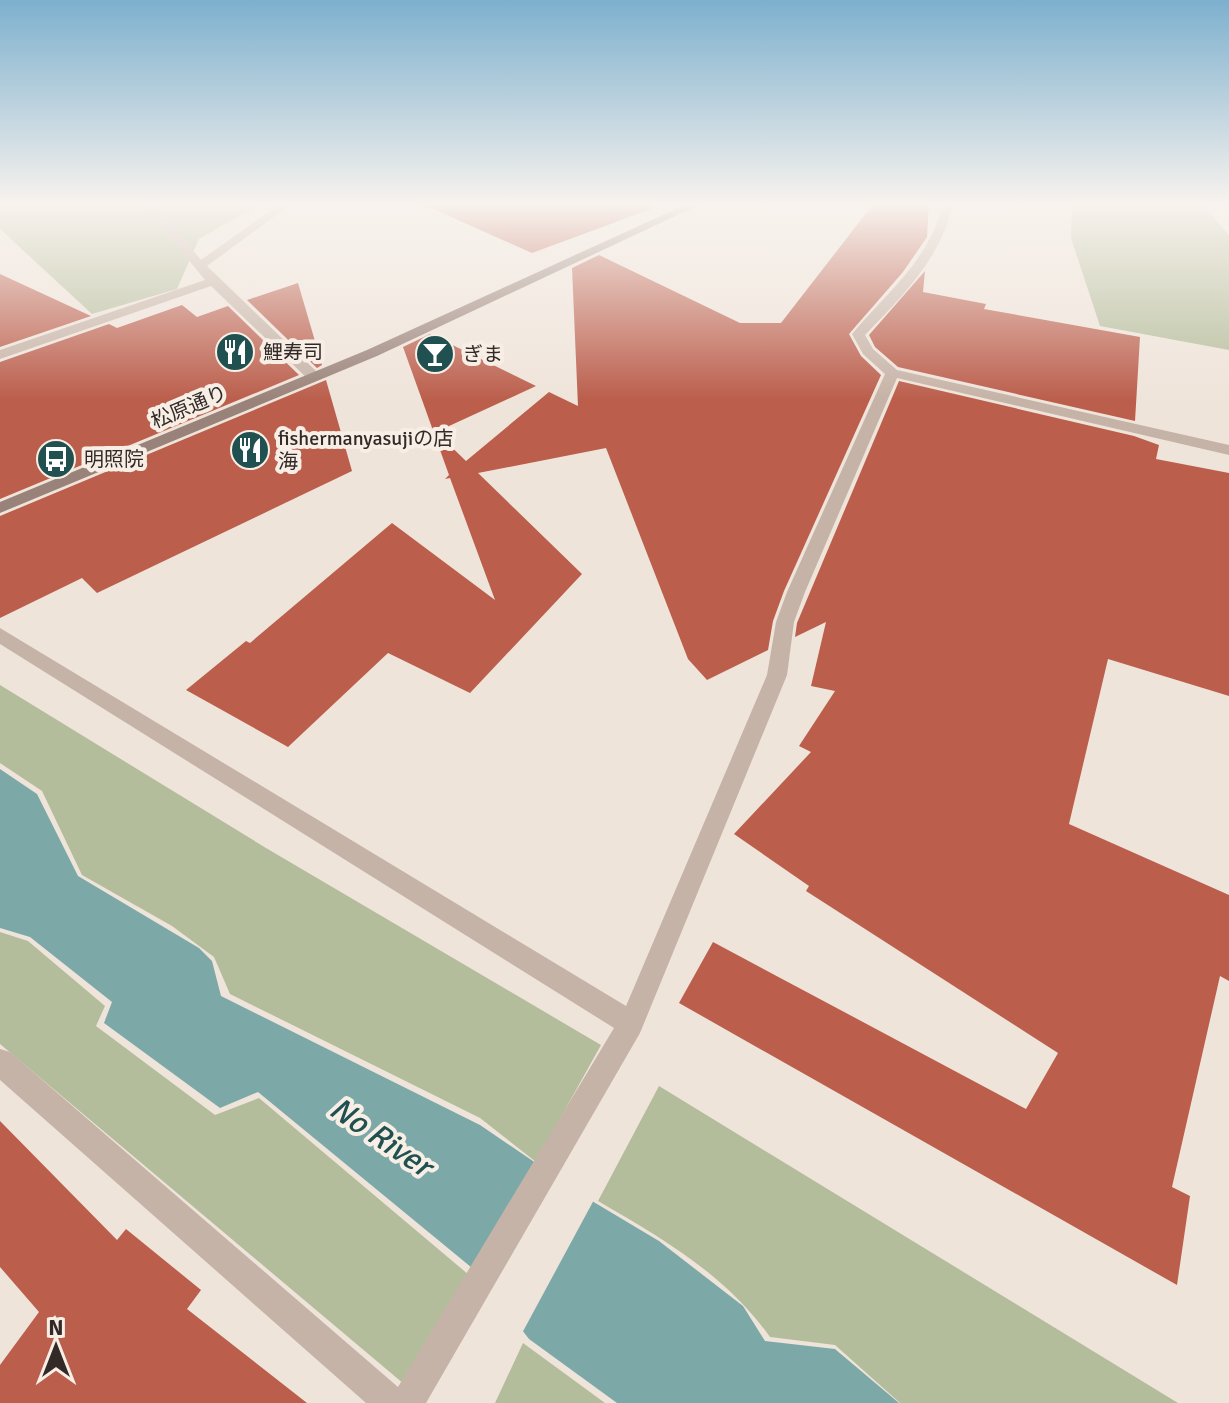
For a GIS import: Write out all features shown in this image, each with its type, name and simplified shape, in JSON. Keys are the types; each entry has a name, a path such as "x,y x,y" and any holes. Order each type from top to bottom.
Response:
{"main road":[{"name":"松原通り","path":"0,508 428,329 558,268"}],"street":[{"path":"202,268 313,376"},
{"path":"917,268 909,283 858,334 868,351 892,373 1229,450"},
{"path":"0,355 76,326 213,281"},
{"path":"414,1391 626,1033 777,675 785,622 796,592 892,373"},
{"path":"0,635 626,1033"},
{"path":"0,1062 391,1403"}],"green space":[{"path":"43,268 186,268 177,289 92,314"},
{"path":"1081,268 1229,268 1229,350 1100,326"},
{"path":"0,685 266,848 601,1045 536,1162 480,1118 230,994 214,957 172,926 82,875 42,791 0,763"},
{"path":"0,932 28,941 105,1006 96,1026 215,1115 259,1098 469,1275 404,1384 0,1044"},
{"path":"659,1086 1178,1403 900,1403 835,1345 770,1337 713,1276 669,1244 598,1201"},
{"path":"523,1343 605,1403 495,1403"}],"water":[{"name":"No River","path":"0,769 37,794 78,876 199,948 212,961 221,996 480,1125 587,1198 659,1241 743,1306 765,1341 835,1349 899,1403 617,1403 529,1339 477,1272 258,1092 220,1108 104,1023 112,1002 30,937 0,928"}],"pier":[{"path":"541,1162 595,1198 521,1335 476,1277"}],"building":[{"path":"572,268 627,268 740,323 781,323 823,268 905,268 849,334 861,356 881,375 784,591 773,621 768,650 707,680 688,659 606,448 478,473 582,574 470,693 388,653 288,747 186,690 246,641 250,643 392,523 495,600 450,478 445,479 449,475 403,347 430,334 536,386 436,432 466,461 549,392 578,406"},
{"path":"925,271 923,292 986,304 984,309 1140,337 1135,421 898,367 875,347 869,335"},
{"path":"0,274 91,316 0,347"},
{"path":"298,283 322,365 317,368 247,300"},
{"path":"182,305 197,317 228,306 299,375 0,499 0,362 109,324 117,328"},
{"path":"326,380 352,471 97,593 82,578 0,618 0,516"},
{"path":"899,381 1134,436 1159,445 1156,459 1229,473 1229,696 1108,659 1069,824 1229,895 1229,981 1220,976 1172,1187 1190,1196 1177,1285 679,1003 713,942 1026,1109 1058,1053 806,891 809,886 734,834 811,752 799,746 835,691 811,686 826,622 795,637 797,623"},
{"path":"0,1121 117,1240 126,1229 201,1290 187,1309 307,1403 0,1403 0,1365 39,1312 0,1267"}],"place":[{"name":"鯉寿司","path":"235,352"},
{"name":"ぎま","path":"435,354"},
{"name":"fishermanyasujiの店 海","path":"250,450"},
{"name":"明照院","path":"56,459"}]}
